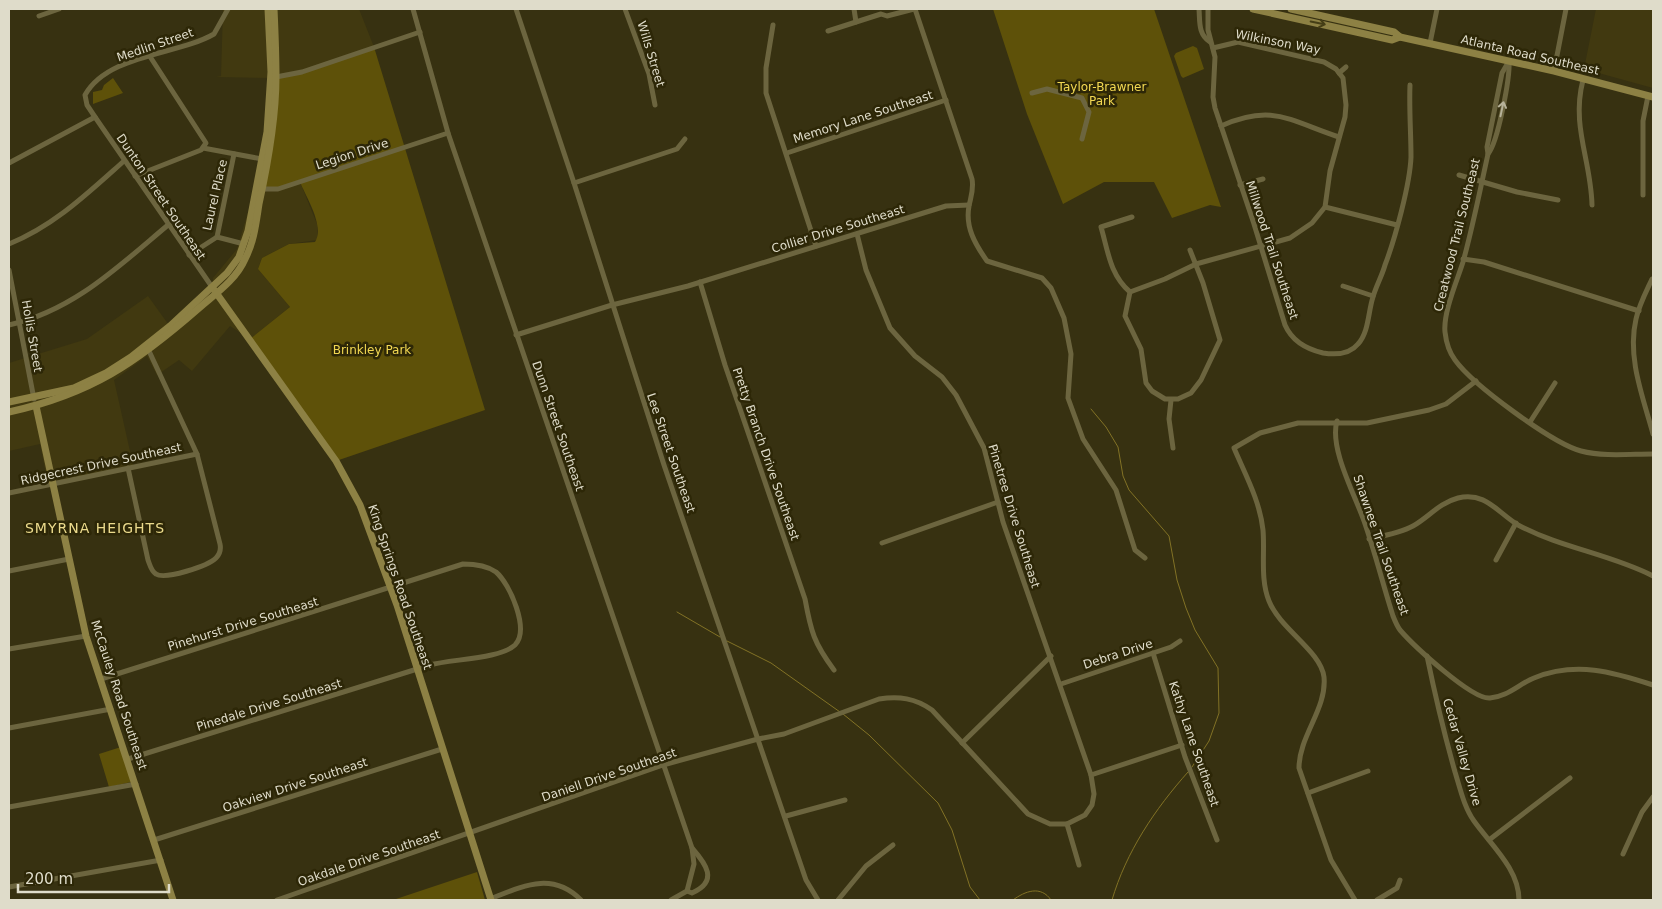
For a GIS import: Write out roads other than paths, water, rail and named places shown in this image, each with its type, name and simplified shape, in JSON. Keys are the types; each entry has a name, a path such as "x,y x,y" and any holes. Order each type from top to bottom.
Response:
{"main road":[{"path":"9,412 70,395 98,382 149,351 214,290 233,265 244,244 262,159 270,93 268,9"},
{"path":"9,402 74,388 119,365 158,337 238,271 248,254 272,138 276,78 274,9"},
{"name":"Atlanta Road Southeast","path":"1253,9 1392,40 1400,37"},
{"name":"Atlanta Road Southeast","path":"1291,9 1323,12 1394,32 1400,37 1554,71 1651,97"},
{"name":"King Springs Road Southeast","path":"214,290 343,471 364,513 391,588 490,900"},
{"name":"McCauley Road Southeast","path":"36,406 86,636 173,900"}],"street":[{"path":"39,16 59,9"},
{"name":"Medlin Street","path":"95,117 85,100 87,91 112,71 149,55 210,36 217,29 228,9"},
{"name":"Dunn Street Southeast","path":"413,9 448,133 692,848 694,864 687,891 672,900"},
{"name":"Lee Street Southeast","path":"516,9 664,464 786,816 806,880 818,900"},
{"name":"Wills Street","path":"625,9 649,74 655,105"},
{"path":"854,9 856,22"},
{"path":"876,9 880,14"},
{"path":"828,31 880,14 887,16 915,9 972,179 973,190 969,205 970,230 977,246 987,261 1042,278 1051,288 1064,318 1071,354 1068,398 1083,439 1116,490 1135,550 1145,558"},
{"name":"Millwood Trail Southeast","path":"1199,9 1201,32 1204,38 1210,42"},
{"name":"Millwood Trail Southeast","path":"1208,9 1207,24 1210,42 1216,58 1214,98 1221,126 1288,332 1299,343 1317,351 1336,354 1352,350"},
{"path":"1430,43 1437,9"},
{"path":"1554,71 1566,9"},
{"path":"774,25 766,68 766,93 816,246"},
{"path":"276,78 302,72 420,32"},
{"name":"Wilkinson Way","path":"1213,48 1238,42 1324,62 1339,73"},
{"path":"149,55 203,137 206,143 203,148"},
{"name":"Creatwood Trail Southeast","path":"1509,62 1502,73 1482,182 1445,329 1447,345 1455,360 1476,381 1530,422 1568,446 1582,451 1602,454 1653,454"},
{"path":"1130,292 1165,279 1196,264 1260,247 1298,234 1312,223 1325,207 1330,171 1345,117 1345,83 1339,73 1346,67"},
{"path":"1583,80 1578,109 1590,176 1592,205"},
{"path":"1355,357 1352,350 1362,338 1373,296 1386,264 1397,225 1410,164 1410,84"},
{"path":"1032,93 1047,89 1082,98 1089,112 1082,139"},
{"path":"1643,195 1643,121 1651,97"},
{"name":"Memory Lane Southeast","path":"787,153 946,100"},
{"path":"1221,126 1245,116 1271,114 1286,117 1339,137"},
{"path":"9,163 95,117"},
{"name":"Dunton Street Southeast","path":"95,117 188,255 214,290"},
{"name":"Legion Drive","path":"262,189 278,188 448,133"},
{"path":"574,183 677,150 685,140"},
{"path":"135,176 203,148 262,159"},
{"name":"Laurel Place","path":"188,255 217,238 234,154"},
{"path":"9,244 32,234 74,205 124,161"},
{"path":"1459,175 1558,200"},
{"path":"1240,185 1263,179"},
{"name":"Collier Drive Southeast","path":"516,335 612,305 700,282 946,206 969,205"},
{"path":"1325,207 1397,225"},
{"path":"1130,292 1116,276 1110,263 1101,227 1132,217"},
{"path":"9,325 21,323 94,288 168,225"},
{"name":"Pinetree Drive Southeast","path":"857,234 866,270 890,328 915,356 942,377 956,395 984,448 998,502 1091,775 1094,794 1092,805 1085,814 1067,824"},
{"path":"217,238 244,244"},
{"path":"1130,292 1125,316 1141,348 1146,383 1158,396 1171,400 1184,397 1196,387 1220,340 1190,250"},
{"path":"1463,260 1484,262 1639,311"},
{"name":"Hollis Street","path":"9,270 36,406"},
{"path":"1652,279 1639,311 1634,334 1635,365 1653,434"},
{"name":"Pretty Branch Drive Southeast","path":"700,282 725,365 805,600 811,633 818,648 834,670"},
{"path":"1342,286 1373,296"},
{"path":"128,468 150,567 156,574 167,575 211,562 216,558 221,548 197,454 149,351"},
{"path":"1355,900 1331,860 1300,768 1299,757 1322,697 1323,674 1320,664 1281,622 1268,599 1264,577 1262,528 1256,499 1234,448 1248,439 1276,427 1298,422 1367,423 1429,410 1446,404 1476,381"},
{"path":"1530,422 1555,383"},
{"path":"1171,400 1169,419 1173,448"},
{"name":"Shawnee Trail Southeast","path":"1337,422 1335,428 1338,446 1393,616 1399,629 1427,656 1470,692 1484,698 1502,695 1542,675 1580,670 1613,672 1653,685"},
{"name":"Ridgecrest Drive Southeast","path":"9,493 197,454"},
{"path":"1369,540 1410,528 1435,508 1459,498 1473,498 1490,502 1516,524 1551,540 1637,568 1653,576"},
{"path":"882,543 998,502"},
{"path":"1496,560 1516,524"},
{"path":"9,572 69,559"},
{"name":"Pinehurst Drive Southeast","path":"101,679 463,564 486,566 504,581 518,616 521,628 520,637 515,645 506,651 492,655 448,660 417,669"},
{"path":"9,650 86,636"},
{"name":"Debra Drive","path":"1061,684 1171,647 1180,642"},
{"name":"Kathy Lane Southeast","path":"1153,653 1182,745 1217,840"},
{"path":"962,743 1051,656"},
{"name":"Cedar Valley Drive","path":"1427,656 1443,731 1463,799 1473,820 1506,862 1515,880 1519,900"},
{"name":"Pinedale Drive Southeast","path":"128,759 417,669"},
{"name":"Daniell Drive Southeast","path":"468,835 663,765 758,739 784,734 879,699 894,697 921,702 941,719 1028,814 1050,824 1067,824"},
{"path":"9,728 111,709"},
{"path":"1091,775 1182,745"},
{"name":"Oakview Drive Southeast","path":"154,840 442,749"},
{"path":"1308,793 1368,771"},
{"path":"1489,840 1570,778"},
{"path":"9,807 136,784"},
{"path":"1623,854 1642,812 1653,796"},
{"path":"786,816 845,800"},
{"path":"1067,824 1079,865"},
{"name":"Oakdale Drive Southeast","path":"277,900 468,835"},
{"path":"838,900 866,866 893,846"},
{"name":"Dunn Street Southeast","path":"687,891 692,894 701,890 708,879 708,870 692,848"},
{"path":"9,887 161,860"},
{"path":"1377,900 1397,888 1400,880"},
{"path":"490,900 546,882 567,889 581,900"}],"waterway":[{"path":"1091,409 1106,427 1118,447 1123,476 1129,490 1169,536 1177,580 1186,608 1195,630 1218,668 1219,713 1209,741 1192,767"},
{"path":"677,612 720,637"},
{"path":"727,641 771,663 840,712"},
{"path":"843,714 869,735 938,803 952,830 970,887 980,900"},
{"path":"1112,900 1133,848 1153,816 1188,772"},
{"path":"1013,900 1033,891 1043,892 1051,900"}],"district":[{"name":"SMYRNA HEIGHTS","path":"95,528"}],"park label":[{"name":"Taylor-Brawner Park","path":"1102,94"},
{"name":"Brinkley Park","path":"372,350"}]}
